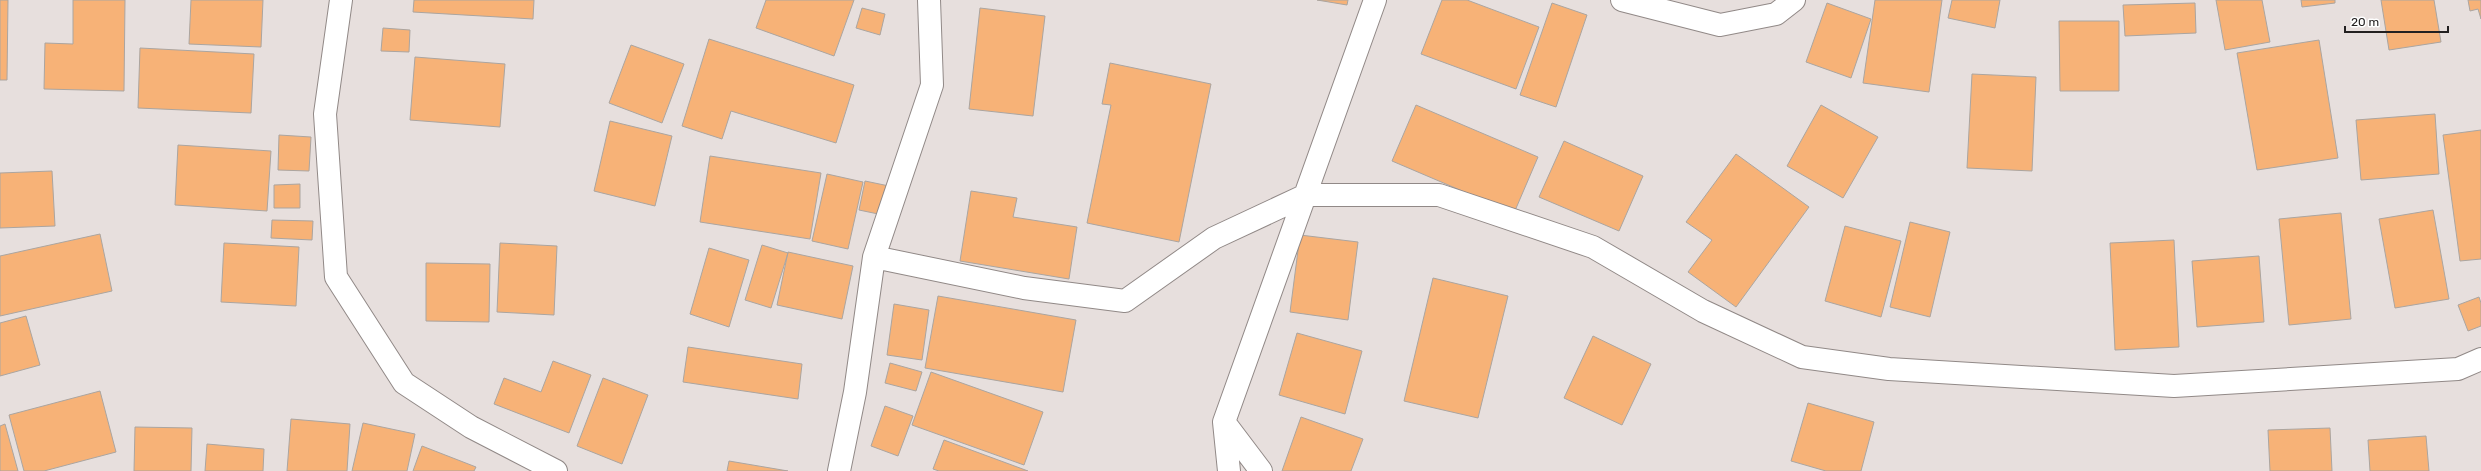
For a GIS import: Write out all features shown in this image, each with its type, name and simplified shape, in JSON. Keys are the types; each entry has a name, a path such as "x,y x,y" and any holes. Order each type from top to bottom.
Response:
{"street":[{"path":"341,0 325,114 336,277 404,383 471,427 556,471"},
{"path":"840,471 855,392 874,257 932,85 929,0"},
{"path":"1229,471 1224,422 1375,0"},
{"path":"1622,0 1720,24 1776,14 1794,0"},
{"path":"874,257 1024,288 1125,301 1214,238 1306,195 1439,196 1593,247 1702,310 1802,357 1889,369 2174,386 2458,369 2481,359"},
{"path":"1224,422 1261,471"}],"building":[{"path":"0,0 8,0 7,80 0,80"},
{"path":"73,0 125,0 124,91 44,89 45,43 73,44"},
{"path":"191,0 263,0 261,47 189,44"},
{"path":"414,0 534,0 533,19 413,12"},
{"path":"766,0 854,0 834,56 756,28"},
{"path":"1317,0 1348,0 1347,5"},
{"path":"1442,0 1467,0 1539,27 1516,89 1421,54"},
{"path":"1875,0 1942,0 1929,92 1863,83"},
{"path":"1952,0 2000,0 1995,28 1948,18"},
{"path":"2216,0 2262,0 2270,42 2225,50"},
{"path":"2301,0 2335,0 2335,3 2302,7"},
{"path":"2381,0 2434,0 2441,42 2389,50"},
{"path":"2468,0 2481,0 2481,19 2478,9 2470,11"},
{"path":"1552,3 1587,15 1556,107 1520,95"},
{"path":"1827,3 1871,19 1851,78 1806,62"},
{"path":"2195,3 2196,33 2125,36 2123,5"},
{"path":"862,8 885,14 880,35 856,28"},
{"path":"980,8 1045,16 1033,116 969,109"},
{"path":"2059,21 2119,21 2119,91 2060,91"},
{"path":"383,28 410,30 409,52 381,51"},
{"path":"709,39 854,85 836,143 731,111 722,139 682,126"},
{"path":"2319,40 2338,158 2257,170 2237,53"},
{"path":"631,45 684,64 662,123 609,103"},
{"path":"140,48 254,54 251,113 138,108"},
{"path":"415,57 505,64 500,127 410,120"},
{"path":"1110,63 1211,84 1179,242 1087,223 1111,105 1102,104"},
{"path":"1972,74 2036,77 2032,171 1967,168"},
{"path":"1416,105 1538,157 1514,213 1392,161"},
{"path":"1821,105 1878,137 1843,198 1787,166"},
{"path":"2435,114 2439,174 2361,180 2356,120"},
{"path":"610,121 672,136 655,206 594,191"},
{"path":"2481,130 2481,259 2460,261 2443,135"},
{"path":"279,135 311,137 309,171 278,170"},
{"path":"1564,141 1643,176 1619,231 1539,197"},
{"path":"178,145 271,151 267,211 175,205"},
{"path":"1736,154 1809,207 1736,307 1688,272 1712,240 1686,222"},
{"path":"710,156 821,173 810,239 700,222"},
{"path":"52,171 55,226 0,228 0,173"},
{"path":"827,174 863,182 848,249 812,241"},
{"path":"865,181 889,186 883,215 859,210"},
{"path":"300,184 300,208 274,208 274,185"},
{"path":"971,191 1017,198 1013,217 1077,227 1069,279 960,261"},
{"path":"2433,210 2449,299 2395,308 2379,219"},
{"path":"2341,213 2351,319 2289,325 2279,219"},
{"path":"272,220 313,221 312,240 271,238"},
{"path":"1910,222 1950,232 1930,317 1890,307"},
{"path":"1845,226 1901,241 1881,317 1825,301"},
{"path":"100,234 112,291 0,316 0,256"},
{"path":"1300,235 1358,242 1348,320 1290,312"},
{"path":"2174,240 2179,347 2115,350 2110,243"},
{"path":"224,243 299,247 296,306 221,302"},
{"path":"500,243 557,246 554,315 497,312"},
{"path":"762,245 788,253 771,308 745,300"},
{"path":"709,248 749,260 729,327 690,314"},
{"path":"788,252 853,266 842,319 777,305"},
{"path":"2259,256 2264,322 2197,327 2192,261"},
{"path":"426,263 490,264 489,322 426,321"},
{"path":"1433,278 1508,296 1478,418 1404,401"},
{"path":"938,296 1076,320 1063,392 925,368"},
{"path":"2479,297 2481,303 2481,326 2468,331 2458,305"},
{"path":"894,304 929,310 922,360 887,355"},
{"path":"26,316 40,365 0,376 0,323"},
{"path":"1297,333 1362,351 1345,414 1279,395"},
{"path":"1593,336 1651,364 1622,425 1564,398"},
{"path":"688,347 802,364 798,399 683,382"},
{"path":"553,361 591,375 569,433 494,404 504,378 541,392"},
{"path":"890,363 922,372 916,391 885,383"},
{"path":"931,372 1043,412 1024,465 912,425"},
{"path":"603,378 648,395 622,464 577,446"},
{"path":"100,391 116,452 44,471 24,471 9,415"},
{"path":"1808,403 1874,422 1861,471 1826,471 1791,461"},
{"path":"885,406 913,416 898,456 871,446"},
{"path":"1301,417 1363,439 1351,471 1282,471"},
{"path":"291,419 350,424 347,471 287,471"},
{"path":"363,423 415,434 407,471 352,471"},
{"path":"5,424 18,471 0,471 0,426"},
{"path":"135,427 192,428 191,471 134,471"},
{"path":"2330,428 2332,471 2270,471 2268,430"},
{"path":"2426,436 2429,471 2370,471 2368,440"},
{"path":"944,440 1028,471 939,471 933,469"},
{"path":"207,444 264,449 263,471 205,471"},
{"path":"422,446 476,467 474,471 413,471"},
{"path":"729,461 788,471 727,471"}]}
